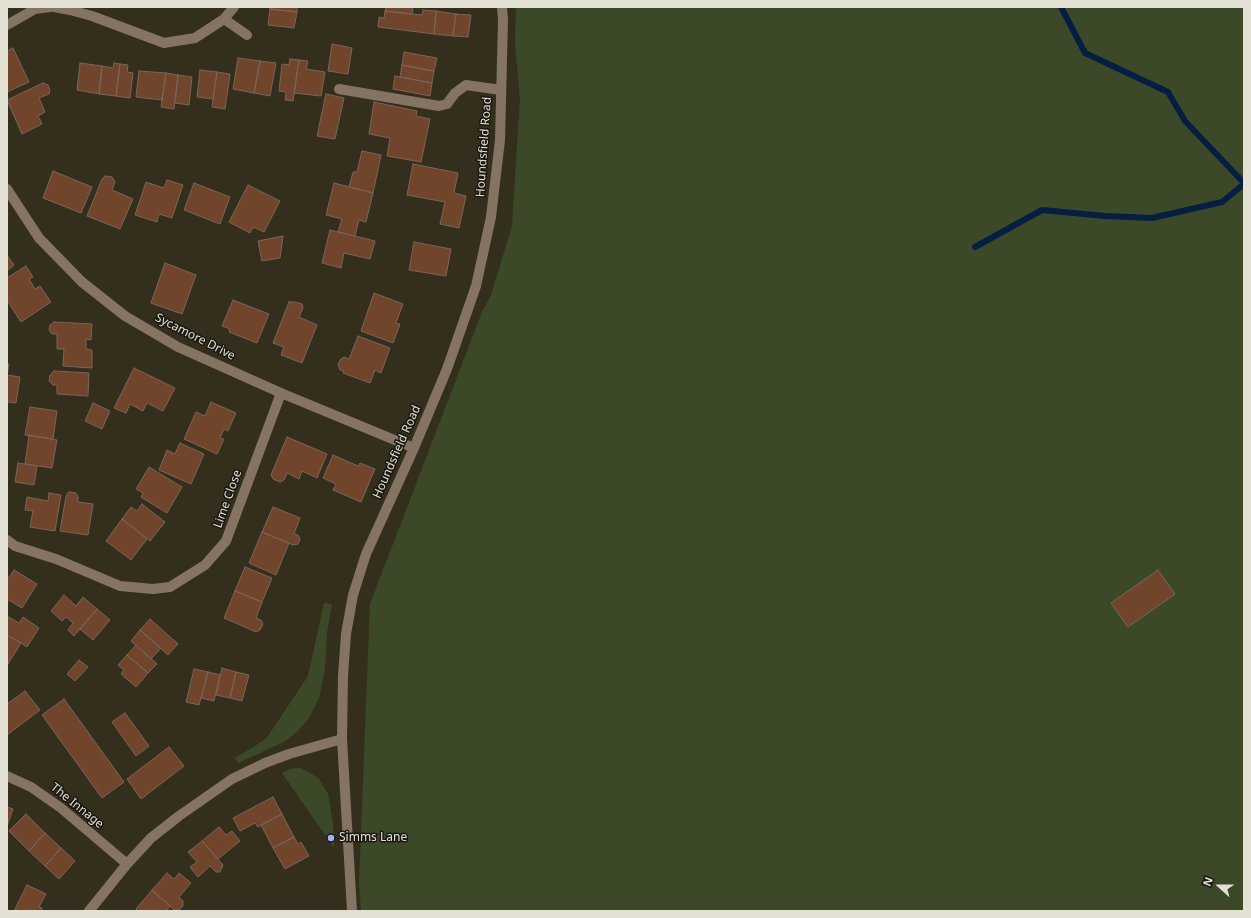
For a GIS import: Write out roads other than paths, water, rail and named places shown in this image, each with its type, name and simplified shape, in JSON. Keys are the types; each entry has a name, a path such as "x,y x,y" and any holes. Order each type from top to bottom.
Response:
{"street":[{"path":"7,25 35,9 50,7"},
{"path":"54,7 92,16 164,43 195,38 224,19 234,7"},
{"name":"Houndsfield Road","path":"352,911 342,739 343,676 346,634 353,594 366,554 414,448 447,369 476,286 491,217 500,140 502,7"},
{"path":"224,19 247,35"},
{"path":"339,89 439,106 447,104 455,93 466,85 501,90"},
{"name":"Sycamore Drive","path":"7,189 10,200 39,238 82,282 125,316 178,347 281,393 414,448"},
{"name":"Lime Close","path":"7,540 15,546 56,558 120,586 153,589 170,587 205,565 226,541 281,393"},
{"path":"89,911 127,864 151,838 232,779 265,763 289,754 342,739"},
{"name":"The Innage","path":"7,776 31,787 61,808 127,864"}],"waterway":[{"path":"1061,7 1085,53 1168,92 1185,121 1244,183"},
{"path":"975,247 1042,210 1105,216 1152,218 1222,202 1244,184"}],"place":[{"name":"Simms Lane","path":"331,838"}]}
